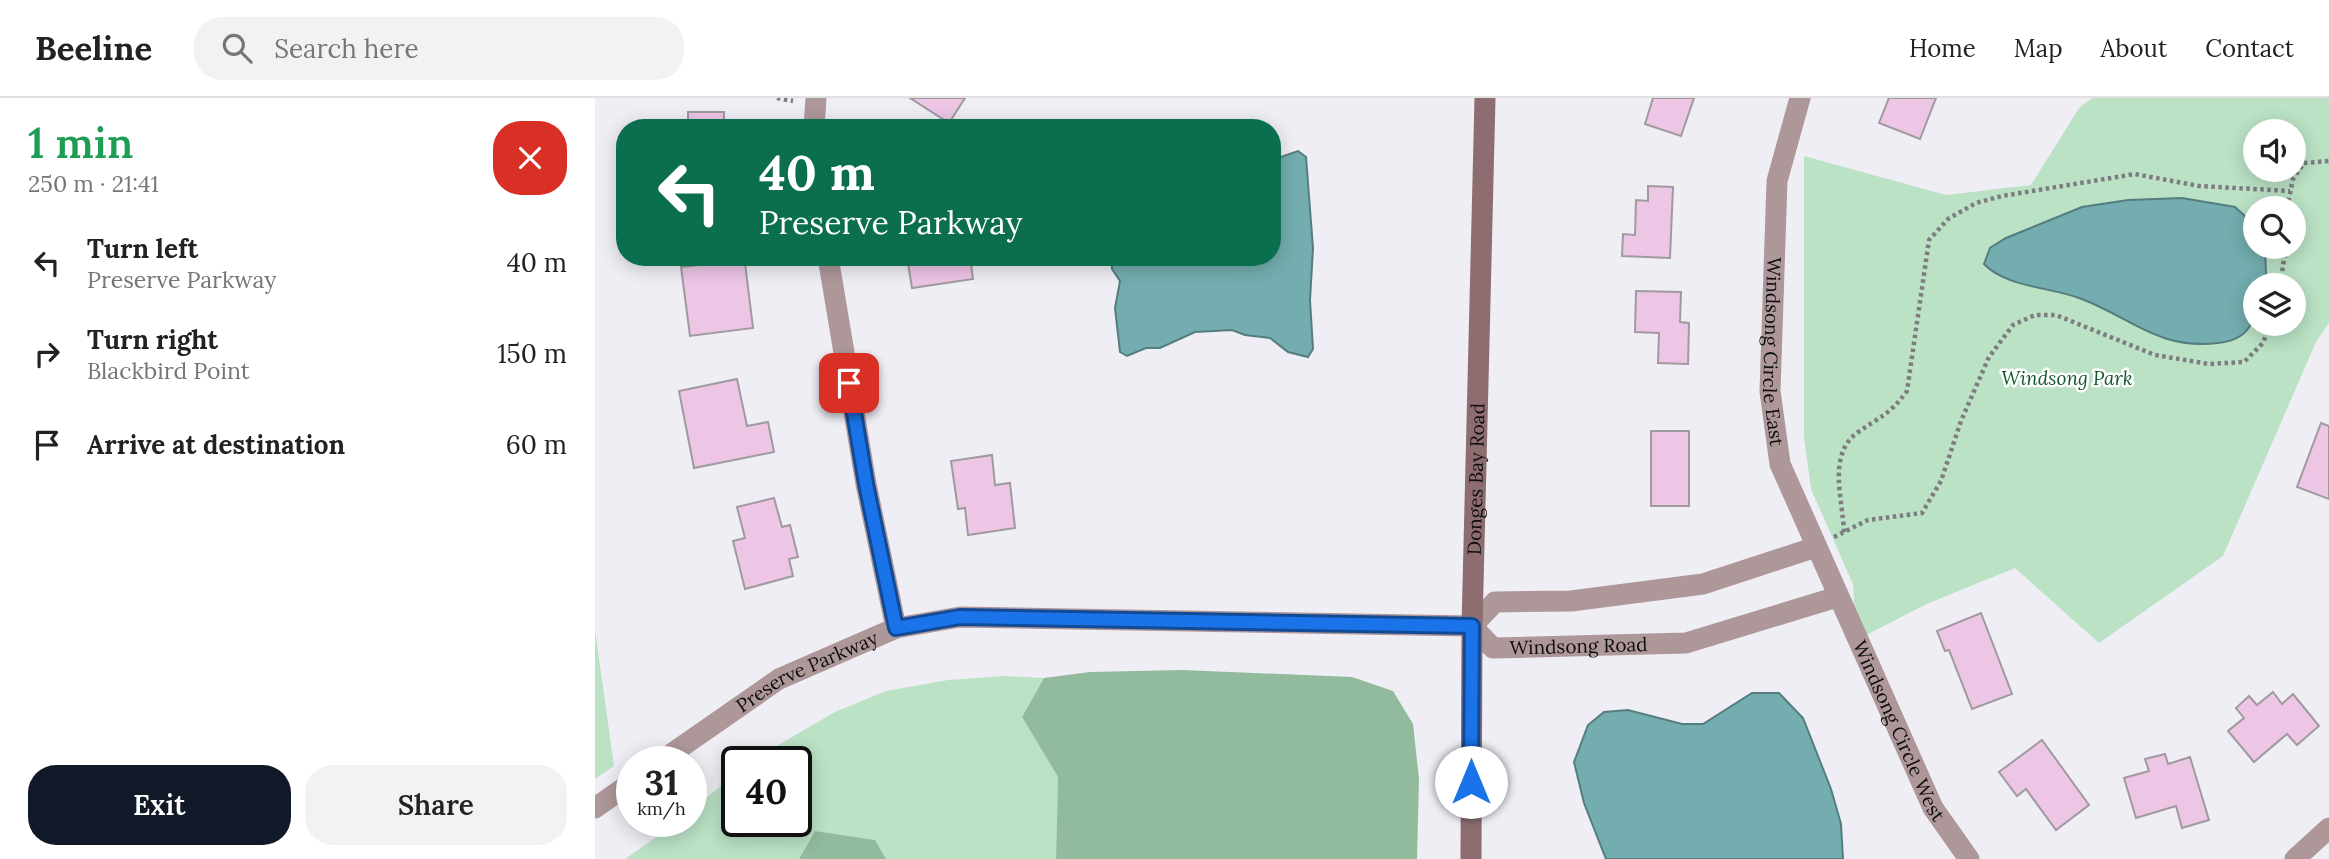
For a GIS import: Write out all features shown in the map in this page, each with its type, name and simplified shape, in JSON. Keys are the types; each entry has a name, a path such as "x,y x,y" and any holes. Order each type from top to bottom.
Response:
{"street":[{"path":"815,119 816,98"},
{"name":"Donges Bay Road","path":"1471,859 1472,626 1485,98"},
{"name":"Windsong Circle East","path":"1800,98 1777,181 1770,391 1780,464 1837,597"},
{"path":"830,266 866,484 896,628"},
{"path":"1472,626 1495,601 1571,601 1703,584 1816,547"},
{"name":"Windsong Road","path":"1472,626 1493,648 1686,643 1837,597"},
{"name":"Windsong Circle West","path":"1837,597 1933,808 1969,859"},
{"name":"Preserve Parkway","path":"683,746 779,679 896,628 960,617 1472,626"},
{"path":"595,808 616,793"},
{"path":"2295,859 2329,828"}],"path":[{"path":"2289,196 2293,179 2304,163 2329,162"},
{"path":"1845,532 1839,479 1842,455 1856,433 1894,410 1907,391 1929,240 1948,219 1976,203 2002,196 2134,174 2199,186 2290,191"},
{"path":"1816,547 1868,520 1922,513 1941,481 1961,422 1989,357 2013,325 2035,315 2056,315 2155,355 2209,364 2244,362 2263,343 2266,336"}],"green space":[{"name":"Windsong Park","path":"2092,98 2329,98 2329,323 2316,342 2223,556 2099,643 2015,568 1929,603 1856,640 1853,584 1811,489 1804,437 1804,156 1946,195 2031,185 2079,108"},
{"path":"595,630 614,766 595,779"},
{"path":"1182,670 1352,677 1393,691 1413,724 1419,779 1417,859 1056,859 1058,777 1022,717 1044,678 1090,672"},
{"path":"1004,676 1044,678 1022,717 1058,777 1056,859 886,859 874,840 815,831 812,836 812,746 777,746 835,712 886,691 948,680"},
{"path":"721,786 721,837 812,837 799,859 625,859 656,837 707,837 707,797"},
{"path":"815,831 875,840 886,859 799,859"}],"water":[{"path":"1298,151 1306,157 1313,248 1310,300 1313,349 1308,357 1288,352 1270,338 1245,335 1232,330 1195,332 1160,348 1146,348 1127,356 1120,352 1115,308 1120,281 1112,266 1281,266 1281,157"},
{"path":"2182,198 2235,207 2243,214 2243,259 2265,259 2266,273 2243,273 2243,334 2240,337 2218,343 2178,342 2145,330 2079,298 2016,282 1993,272 1984,264 1990,248 2006,238 2082,207 2128,200"},
{"path":"1752,693 1779,693 1803,718 1831,789 1841,824 1843,859 1606,859 1584,803 1574,762 1588,725 1604,712 1628,710 1682,724 1703,724"}],"building":[{"path":"910,98 965,98 952,119 943,119"},
{"path":"1653,98 1694,98 1681,136 1645,124"},
{"path":"1889,98 1936,98 1920,139 1879,123"},
{"path":"688,112 724,112 724,119 688,119"},
{"path":"1648,186 1673,187 1670,258 1622,256 1623,234 1635,235 1636,200 1648,201"},
{"path":"745,266 753,328 690,336 681,267"},
{"path":"908,266 971,266 973,279 912,288"},
{"path":"1636,291 1681,292 1680,322 1689,323 1688,364 1658,363 1659,333 1635,332"},
{"path":"737,379 747,426 768,422 774,452 694,468 679,391"},
{"path":"2321,423 2329,426 2329,499 2297,487"},
{"path":"1651,431 1689,431 1689,506 1651,506"},
{"path":"992,455 995,485 1010,483 1015,528 968,535 965,508 958,509 951,461"},
{"path":"774,498 782,527 790,525 798,557 789,559 793,576 745,589 733,541 745,538 737,507"},
{"path":"1981,613 2012,694 1972,709 1949,650 1945,651 1937,631"},
{"path":"2273,692 2282,704 2293,694 2319,726 2297,745 2287,734 2254,762 2228,731 2244,718 2236,708 2249,696 2257,705"},
{"path":"2042,740 2089,805 2056,830 2026,789 2017,796 1999,772"},
{"path":"2165,754 2168,764 2190,757 2209,820 2182,828 2176,806 2136,818 2124,778 2149,771 2145,759"}],"route":[{"path":"849,383 866,484 896,628 960,617 1429,623 1472,626 1471,782"}]}
